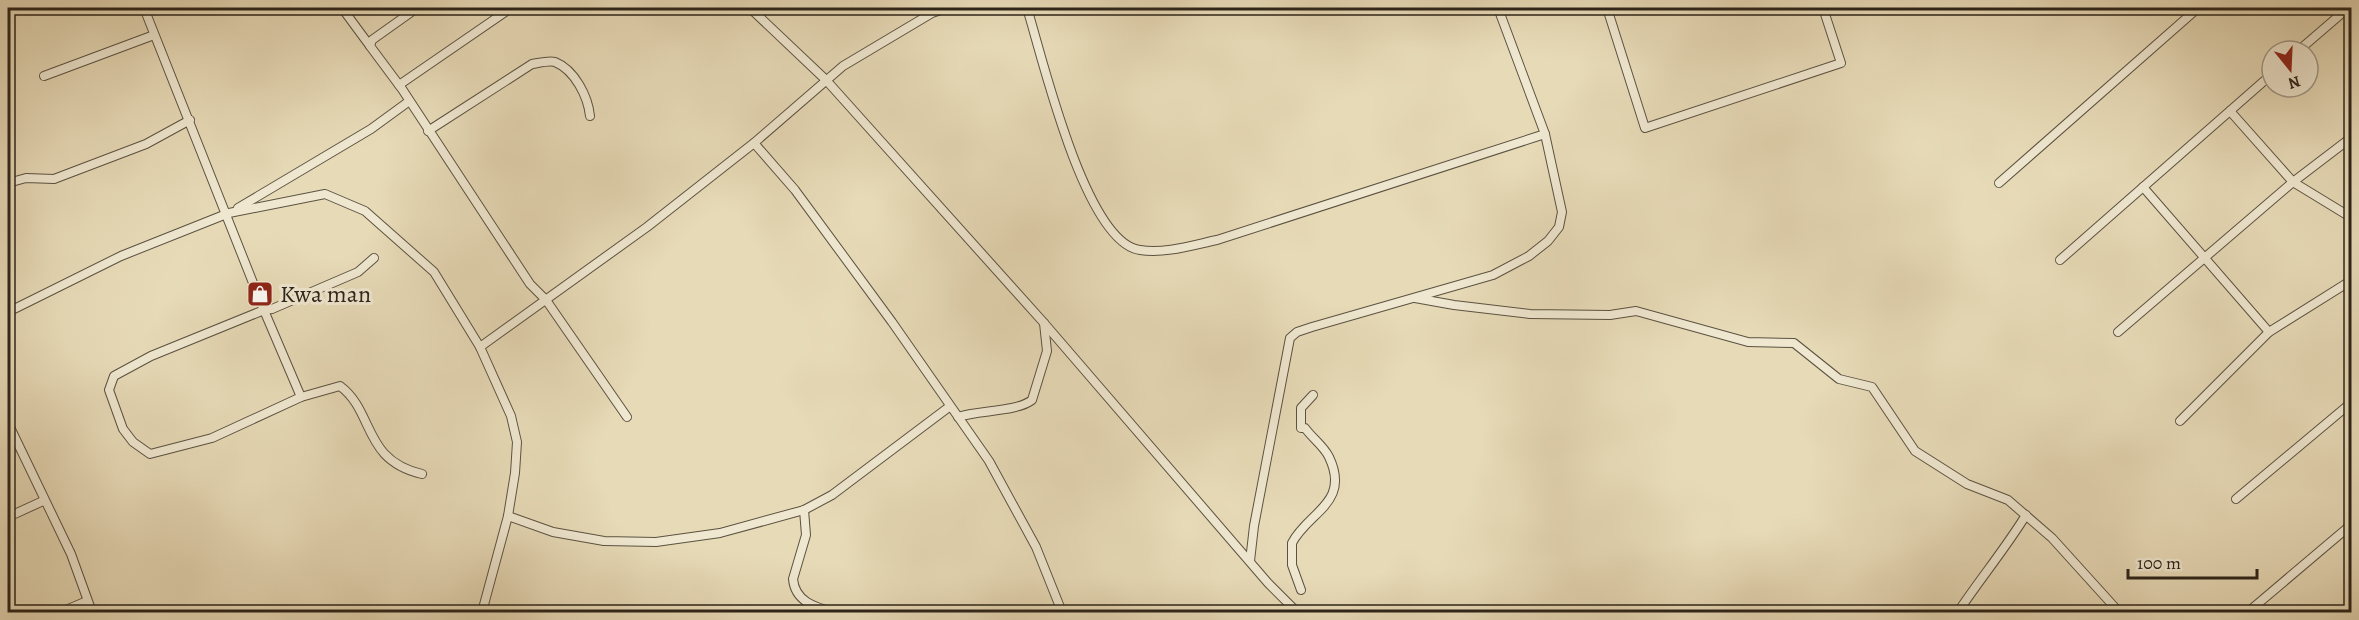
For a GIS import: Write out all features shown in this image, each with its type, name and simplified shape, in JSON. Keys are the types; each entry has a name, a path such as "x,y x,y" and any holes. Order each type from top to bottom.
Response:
{"street":[{"path":"144,8 301,397"},
{"path":"342,8 399,85 408,102 530,284 546,300 627,417"},
{"path":"369,46 372,40 417,8"},
{"path":"399,85 511,8"},
{"path":"750,8 826,80 1044,323 1297,612"},
{"path":"480,346 647,227 754,143 826,80 872,47 932,13 947,8"},
{"path":"1027,8 1078,173 1101,218 1124,242 1138,250 1173,249 1217,240 1545,134"},
{"path":"1250,561 1256,515 1290,338 1297,332 1312,327 1493,275 1529,256 1548,241 1559,227 1562,212 1545,134 1498,8"},
{"path":"1607,8 1645,128 1841,63 1822,8"},
{"path":"1998,183 2198,8"},
{"path":"2312,39 2348,8"},
{"path":"44,76 154,35"},
{"path":"428,131 532,64 550,61 567,70 585,94 590,116"},
{"path":"2060,260 2260,85"},
{"path":"8,312 122,256 228,213 371,129 408,102"},
{"path":"2230,111 2293,182 2352,218"},
{"path":"8,183 26,177 54,179 146,144 190,120"},
{"path":"2118,332 2293,182 2352,137"},
{"path":"754,143 795,190 989,461 1036,547 1062,612"},
{"path":"2143,187 2270,332"},
{"path":"228,213 325,195 365,211 434,273 480,346 511,416 517,442 517,458 508,516 482,612"},
{"path":"374,258 358,272 272,309 264,310 151,356 114,376 109,390 123,429 133,442 150,454 212,438 301,397 340,386 351,394 372,438 385,456 412,472 422,474"},
{"path":"2180,421 2270,332 2352,280"},
{"path":"1415,298 1454,306 1530,314 1610,315 1636,311 1748,342 1794,344 1839,379 1872,387 1915,450 1967,484 2008,500 2052,538 2119,612"},
{"path":"957,417 984,410 1026,405 1032,400 1047,351 1044,323"},
{"path":"1301,590 1292,565 1292,543 1328,505 1333,492 1334,476 1330,457 1305,428 1301,428 1301,408 1313,395"},
{"path":"2236,500 2352,402"},
{"path":"508,516 577,538 632,543 690,539 720,533 804,510 861,476 949,407"},
{"path":"8,423 43,501 71,554 93,612"},
{"path":"8,517 43,501"},
{"path":"804,510 806,535 793,579 794,585 804,602 833,612"},
{"path":"1958,612 1979,580 2004,550 2026,515"},
{"path":"2248,612 2352,524"},
{"path":"61,612 87,601"}],"place":[{"name":"Kwa man","path":"260,294"}]}
